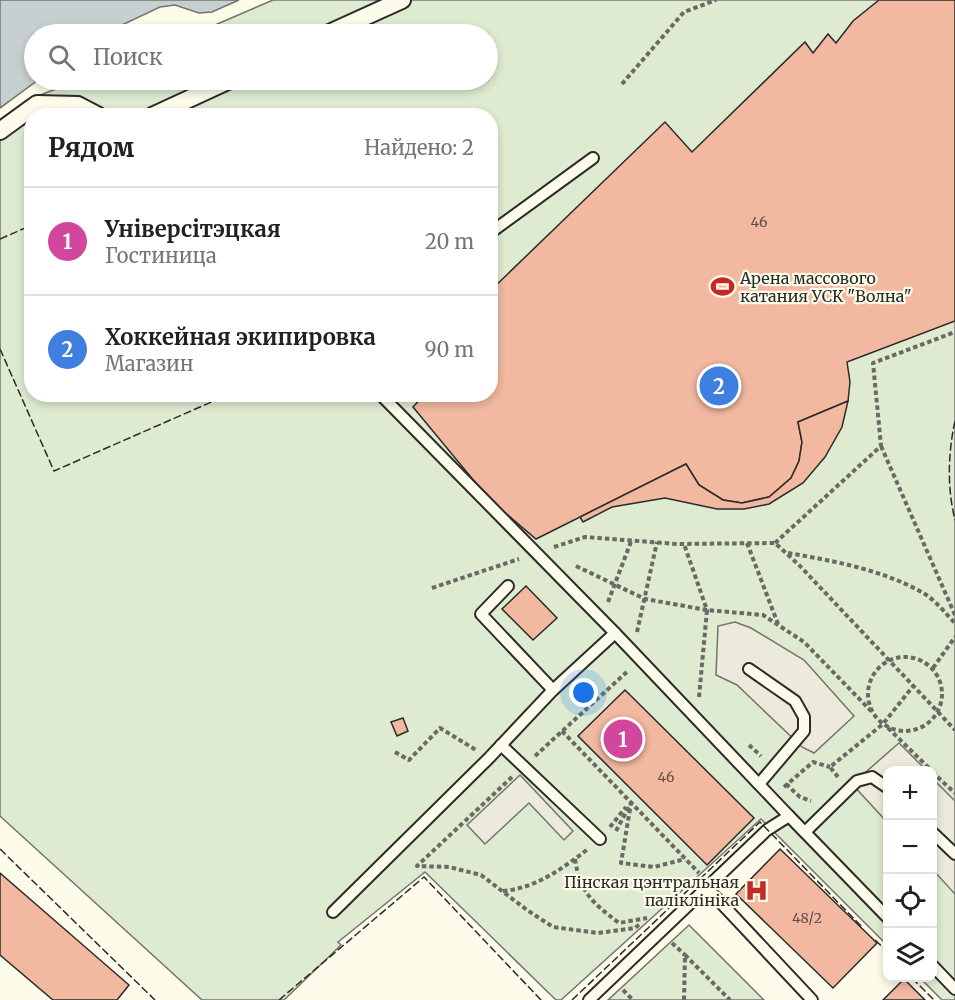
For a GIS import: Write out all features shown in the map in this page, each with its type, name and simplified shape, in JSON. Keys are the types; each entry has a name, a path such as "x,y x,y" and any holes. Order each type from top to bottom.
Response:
{"street":[{"path":"349,24 402,0"},
{"path":"169,108 208,90"},
{"path":"32,108 37,104 78,105 84,108"},
{"path":"0,131 24,113"}],"lane":[{"path":"498,227 593,158"},
{"path":"388,402 615,633 883,913"},
{"path":"508,586 481,614 553,690"},
{"path":"333,912 489,758 553,690 615,633"},
{"path":"749,669 795,701 804,717 804,731 759,784"},
{"path":"501,745 600,839"},
{"path":"805,832 857,781 872,777 883,785"},
{"path":"589,1000 767,831 789,816"},
{"path":"937,836 955,854"},
{"path":"707,888 812,1000"},
{"path":"937,969 955,989"}],"path":[{"path":"622,84 684,12 716,0"},
{"path":"955,332 873,363 880,446 955,615"},
{"path":"557,557 549,549 585,537 684,544 775,543 880,446"},
{"path":"598,598 606,606 632,539"},
{"path":"629,628 636,636 657,542"},
{"path":"747,543 778,625"},
{"path":"775,543 955,730"},
{"path":"684,544 707,610 699,698"},
{"path":"432,588 536,553"},
{"path":"785,553 838,562 890,578 926,595 955,623"},
{"path":"566,561 645,599 707,610 763,615 804,642 927,766"},
{"path":"933,668 955,637"},
{"path":"872,712 868,700 870,682 879,666 889,659 913,657 933,668 943,689 938,712 919,729 894,730 883,724"},
{"path":"830,767 883,724 914,686"},
{"path":"691,690 707,706"},
{"path":"396,752 409,760 440,728 489,758"},
{"path":"562,731 701,875"},
{"path":"748,744 800,797 821,805"},
{"path":"774,801 786,784 813,762 830,767 843,783"},
{"path":"937,776 955,793"},
{"path":"503,891 522,889 563,869 600,839 630,802"},
{"path":"615,833 631,803 621,863 654,867 686,859"},
{"path":"575,859 583,890 599,907 619,923 647,918"},
{"path":"684,1000 684,955 730,1000"}],"green space":[{"path":"273,0 955,0 955,1000 942,1000 924,982 937,982 937,766 883,766 883,941 761,819 561,1000 556,1000 425,872 338,942 341,945 284,1000 202,1000 0,816 0,120 27,100 54,90 498,90 498,24 217,24"},
{"path":"689,925 764,1000 608,1000"}],"shaded area":[{"path":"0,0 239,0 212,12 199,13 175,5 160,7 124,24 24,24 24,90 0,108"},
{"path":"735,622 751,628 804,660 854,716 814,753 802,747 737,685 716,675 718,626"},
{"path":"899,743 922,766 883,766 883,818 852,784"},
{"path":"520,775 573,831 564,840 529,803 485,844 467,825"},
{"path":"937,783 955,801 955,894 937,874"}],"building":[{"path":"879,0 955,0 955,321 847,362 850,382 848,401 798,422 802,442 799,461 791,478 769,497 742,503 723,500 699,485 686,464 536,539 489,499 413,407 418,402 498,402 498,283 665,122 692,152 805,42 813,53 828,34 836,43 853,21"},
{"path":"848,401 842,427 825,457 803,483 769,504 744,509 717,509 665,498 612,507 583,522 580,517 686,464 699,485 723,500 742,503 769,497 791,478 799,461 802,442 798,422"},
{"path":"526,586 557,618 533,640 502,609"},
{"path":"625,690 754,818 707,865 578,736"},
{"path":"403,718 408,731 397,736 391,722"},
{"path":"780,849 877,943 833,988 736,894"},
{"path":"0,873 129,985 117,1000 53,1000 0,955"},
{"path":"901,982 907,982 925,1000 883,1000"}],"fence":[{"path":"0,239 24,228"},
{"path":"0,349 54,471 211,402"},
{"path":"955,421 949,470 955,520"},
{"path":"572,1000 760,822 862,927"},
{"path":"0,849 155,1000"},
{"path":"279,1000 424,877 541,1000"},
{"path":"875,940 883,947"},
{"path":"916,982 934,1000"}],"place":[{"name":"Арена массового катания УСК \"Волна\"","path":"722,287"},
{"name":"Хоккейная экипировка","path":"719,386"},
{"name":"Універсітэцкая","path":"623,739"},
{"name":"Пінская цэнтральная паліклініка","path":"757,891"}]}
